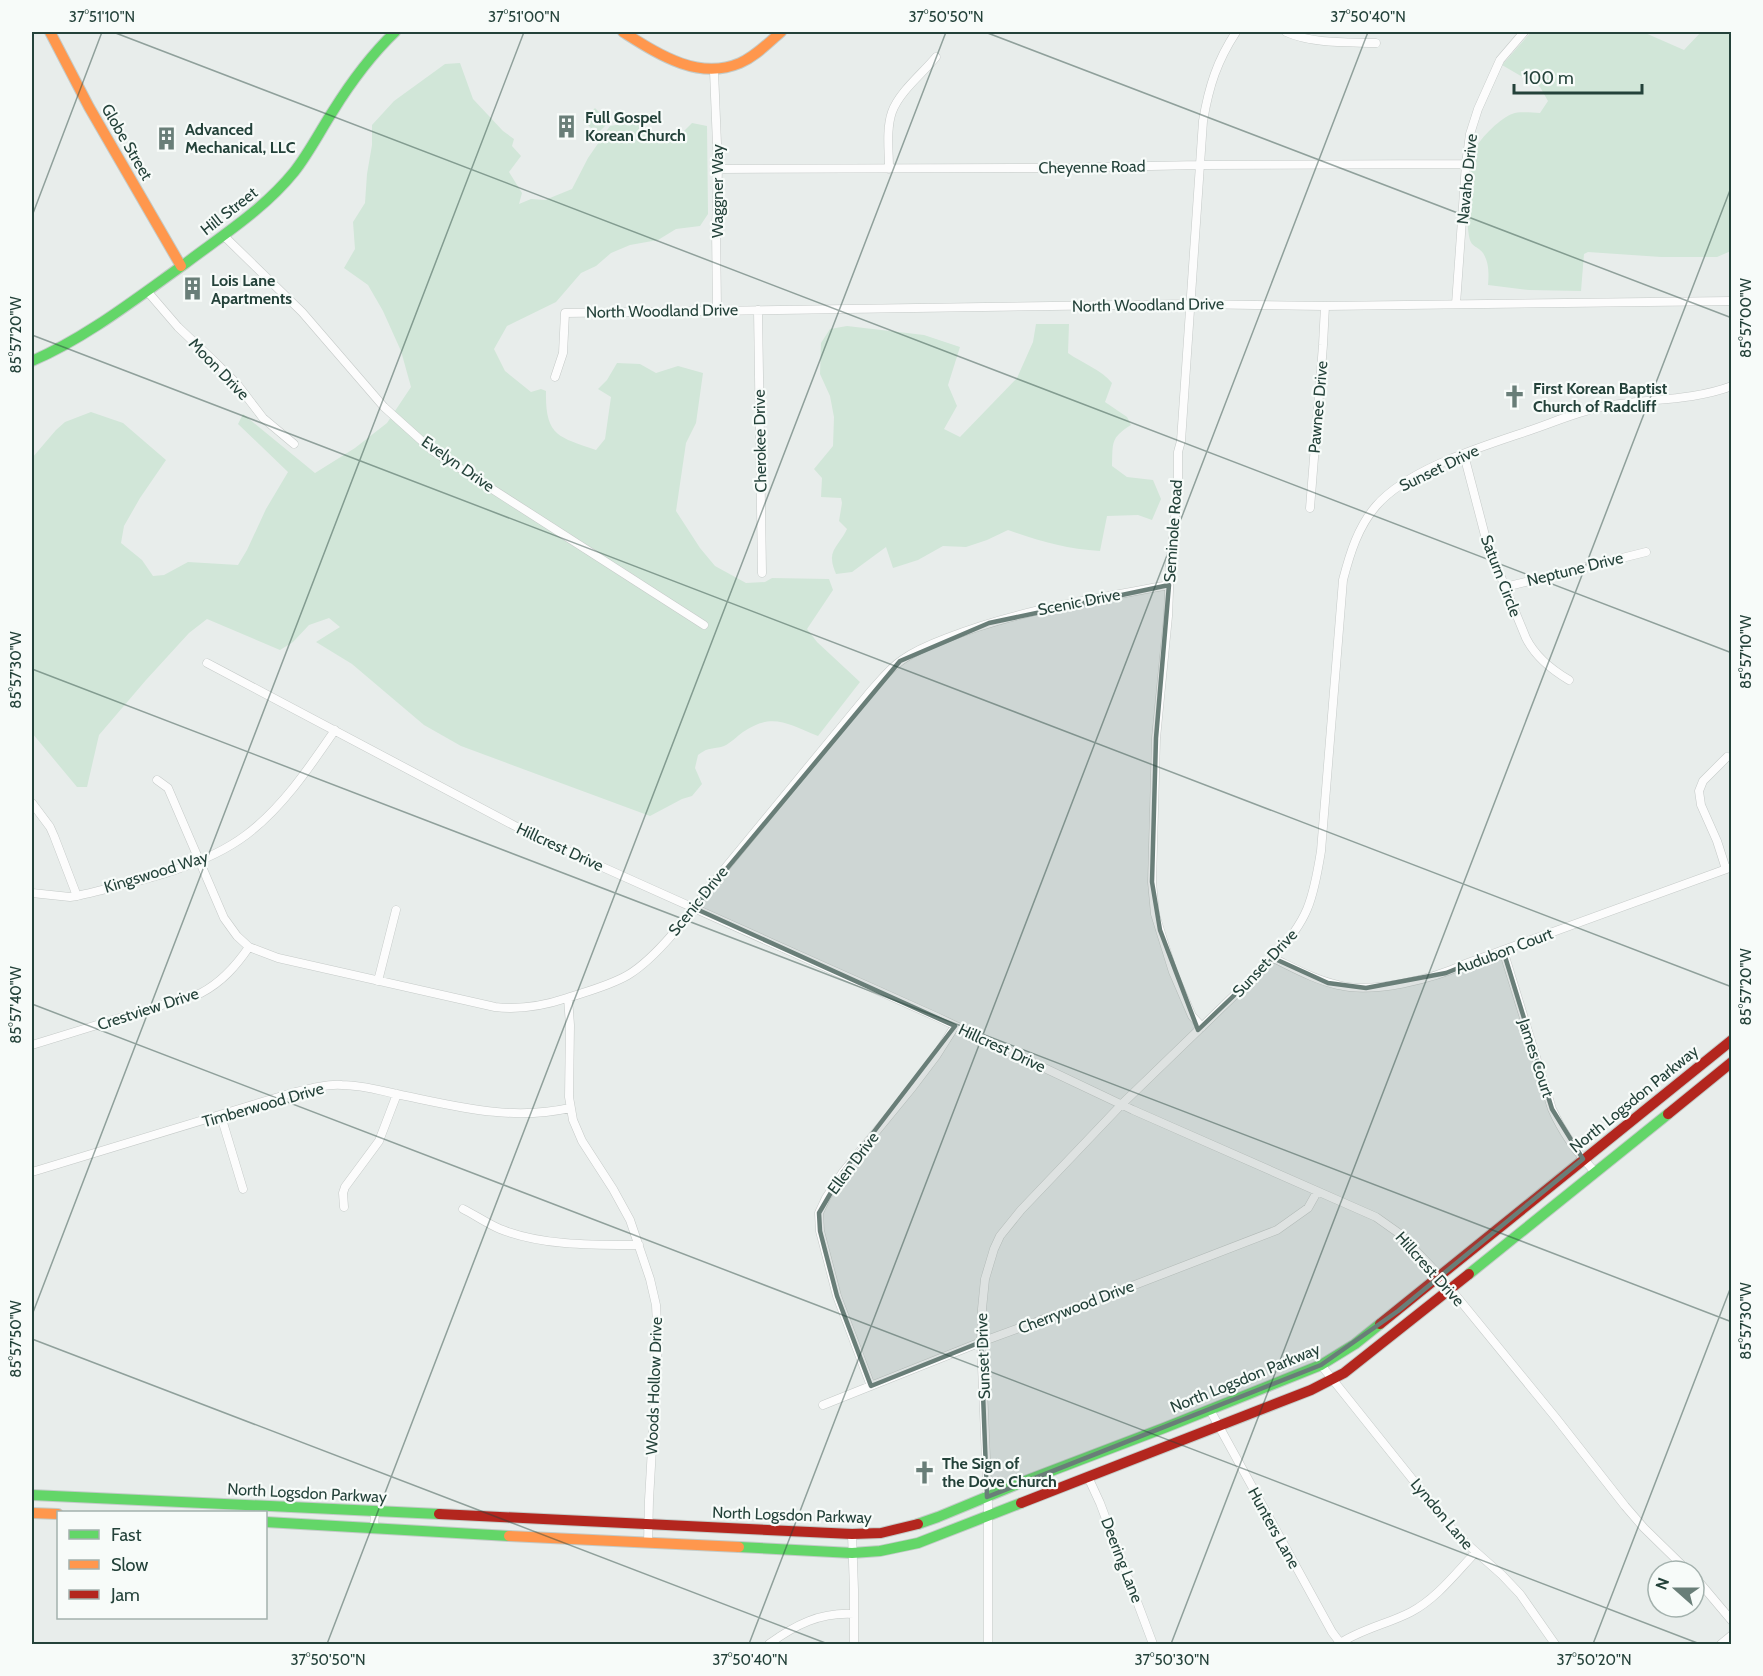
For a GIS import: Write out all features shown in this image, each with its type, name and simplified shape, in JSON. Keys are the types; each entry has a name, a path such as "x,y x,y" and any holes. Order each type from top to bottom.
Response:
{"main road":[{"name":"Globe Street","path":"50,32 89,107 181,266"},
{"name":"Hill Street","path":"32,361 74,339 147,291 251,215 285,182 303,160 344,93 367,62 394,32"},
{"path":"623,32 676,63 714,71 750,57 781,32"},
{"name":"North Logsdon Parkway","path":"32,1495 852,1534 881,1533 901,1529 938,1517 1321,1365 1355,1344 1731,1040"},
{"name":"North Logsdon Parkway","path":"267,1522 852,1553 880,1551 918,1543 1332,1380 1360,1362 1731,1062"},
{"path":"148,1511 150,1500"},
{"path":"32,1513 57,1514"}],"street":[{"name":"Seminole Road","path":"1202,1027 1192,1016 1173,972 1153,899 1156,749 1177,502 1178,452 1191,304 1203,121 1209,88 1216,68 1236,32"},
{"path":"1286,32 1316,40 1376,43"},
{"name":"Navaho Drive","path":"1456,304 1466,164 1474,122 1500,60 1524,32"},
{"path":"889,169 889,130 892,111 902,95 936,57"},
{"name":"Waggner Way","path":"714,71 718,169 717,310"},
{"name":"Cheyenne Road","path":"718,169 1466,164"},
{"name":"Evelyn Drive","path":"222,235 302,312 384,407 433,450 704,625"},
{"name":"Moon Drive","path":"147,291 178,327 237,384 264,418 294,444"},
{"name":"North Woodland Drive","path":"555,377 563,353 565,313 1191,304 1325,306 1731,302"},
{"name":"Pawnee Drive","path":"1311,508 1325,306"},
{"name":"Cherokee Drive","path":"758,310 762,573"},
{"name":"Sunset Drive","path":"988,1644 988,1515 981,1342 985,1279 989,1263 1000,1236 1021,1210 1122,1104 1273,958 1300,925 1311,903 1322,851 1342,590 1349,556 1360,529 1387,495 1411,478 1464,455 1540,426 1599,407 1696,397 1731,386"},
{"name":"Saturn Circle","path":"1464,455 1487,543 1529,645 1544,662 1569,680"},
{"name":"Neptune Drive","path":"1505,587 1646,552"},
{"name":"Scenic Drive","path":"157,780 168,788 224,918 237,936 249,947 290,962 495,1007 508,1009 535,1006 568,998 618,980 638,968 655,952 694,908 870,692 900,661 924,647 997,621 1054,607 1169,585"},
{"name":"Hillcrest Drive","path":"207,663 515,826 1122,1104 1376,1217 1400,1234 1440,1276 1625,1506 1676,1559"},
{"name":"Kingswood Way","path":"32,893 77,896 198,861 231,845 256,828 284,799 335,730"},
{"path":"1727,757 1703,781 1699,791 1701,805 1729,868"},
{"path":"32,803 54,836 77,896"},
{"name":"Audubon Court","path":"1273,958 1328,983 1365,988 1386,986 1446,973 1465,964 1729,868"},
{"path":"378,981 396,910"},
{"name":"Crestview Drive","path":"32,1046 201,993 228,974 249,947"},
{"name":"James Court","path":"1503,950 1552,1110 1583,1159 1595,1172"},
{"name":"Woods Hollow Drive","path":"568,998 570,1108 582,1141 625,1209 652,1287 658,1325 648,1543"},
{"name":"Ellen Drive","path":"871,1386 837,1296 820,1231 819,1213 843,1172 911,1089 955,1026"},
{"name":"Timberwood Drive","path":"32,1172 292,1093 324,1086 356,1086 501,1114 539,1113 570,1108"},
{"path":"344,1207 345,1187 379,1141 397,1094"},
{"path":"221,1116 243,1189"},
{"name":"Cherrywood Drive","path":"823,1405 981,1342 1277,1230 1308,1208 1317,1192"},
{"path":"463,1209 496,1227 533,1238 555,1242 639,1245"},
{"name":"Lyndon Lane","path":"1321,1365 1449,1526 1520,1594 1555,1644"},
{"name":"Hunters Lane","path":"1210,1410 1340,1644"},
{"name":"Deering Lane","path":"1088,1477 1104,1513 1153,1644"},
{"path":"374,1529 375,1512"},
{"path":"852,1534 854,1644"},
{"path":"1340,1644 1420,1606 1438,1592 1475,1553"},
{"path":"1706,1589 1731,1621"},
{"path":"769,1644 807,1621 854,1614"},
{"path":"1722,1644 1731,1635"}],"highlighted area":[{"path":"1169,585 1156,738 1152,882 1160,930 1198,1030 1273,958 1328,983 1366,988 1446,973 1503,950 1552,1109 1583,1159 1398,1311 1321,1365 987,1497 981,1342 871,1386 837,1296 820,1231 819,1213 843,1172 955,1026 694,908 900,661 989,623"}],"green space":[{"path":"1531,32 1643,32 1684,50 1701,32 1727,32 1731,37 1731,251 1717,257 1661,257 1588,252 1584,254 1581,291 1529,290 1488,285 1486,260 1483,253 1471,243 1469,236 1467,204 1469,179 1478,144 1497,123 1515,113 1540,113 1548,101 1540,87 1502,65"},
{"path":"460,63 473,99 503,131 514,139 512,146 521,156 509,172 522,193 519,204 531,199 545,200 572,189 588,158 610,126 639,121 639,130 660,134 681,134 692,123 707,126 708,214 700,226 676,229 658,240 630,245 611,253 596,266 581,273 556,302 507,326 494,349 505,371 531,392 541,389 546,391 548,417 556,433 572,442 596,450 605,439 611,397 598,389 607,380 617,363 640,364 656,373 678,366 703,373 696,423 686,443 676,511 700,548 715,566 746,583 765,582 772,578 829,579 833,590 807,629 817,642 860,682 818,736 789,724 763,722 743,732 724,746 702,752 698,755 695,768 702,784 692,796 650,816 461,746 424,725 352,664 316,642 340,627 329,618 309,625 293,642 280,650 207,619 189,633 99,735 87,787 77,787 32,733 32,458 65,422 91,412 123,423 166,460 124,526 121,543 142,560 153,576 164,575 188,562 238,565 266,509 288,472 238,424 243,414 315,473 355,448 387,423 411,387 401,351 383,311 368,285 344,268 355,249 353,222 365,203 372,125 394,101 445,64"},
{"path":"595,108 609,122 597,134 583,120"},
{"path":"1036,324 1069,324 1068,353 1097,370 1112,383 1105,402 1127,417 1131,425 1119,434 1114,442 1112,466 1127,477 1153,480 1161,499 1152,520 1138,515 1107,516 1100,551 1053,544 1008,530 966,547 943,546 918,560 893,568 886,547 852,572 836,574 832,555 847,529 839,521 841,498 821,497 822,478 814,469 833,446 834,417 830,396 820,374 821,343 830,329 847,326 924,335 960,347 948,385 957,406 944,429 960,437 1017,378 1033,342"}],"traffic: fast":[{"path":"32,361 72,341 111,316 229,232 270,198 310,150 362,69 395,32"},
{"path":"1469,1274 1668,1114"},
{"path":"918,1524 1321,1365 1355,1344 1380,1324"},
{"path":"32,1495 439,1514"},
{"path":"739,1547 852,1553 880,1551 918,1543 1021,1503"},
{"path":"267,1522 509,1536"}],"traffic: slow":[{"path":"50,32 89,107 181,266"},
{"path":"623,32 679,63 709,69 724,68 746,60 781,32"},
{"path":"32,1513 57,1514"},
{"path":"509,1536 739,1547"}],"traffic: jam":[{"path":"1380,1324 1732,1040"},
{"path":"1668,1114 1732,1062"},
{"path":"1021,1503 1311,1390 1344,1373 1469,1274"},
{"path":"439,1514 852,1534 881,1533 918,1524"}],"place":[{"name":"Full Gospel Korean Church","path":"567,126"},
{"name":"Advanced Mechanical, LLC","path":"167,138"},
{"name":"Lois Lane Apartments","path":"193,289"},
{"name":"First Korean Baptist Church of Radcliff","path":"1515,397"},
{"name":"The Sign of the Dove Church","path":"924,1472"}]}
